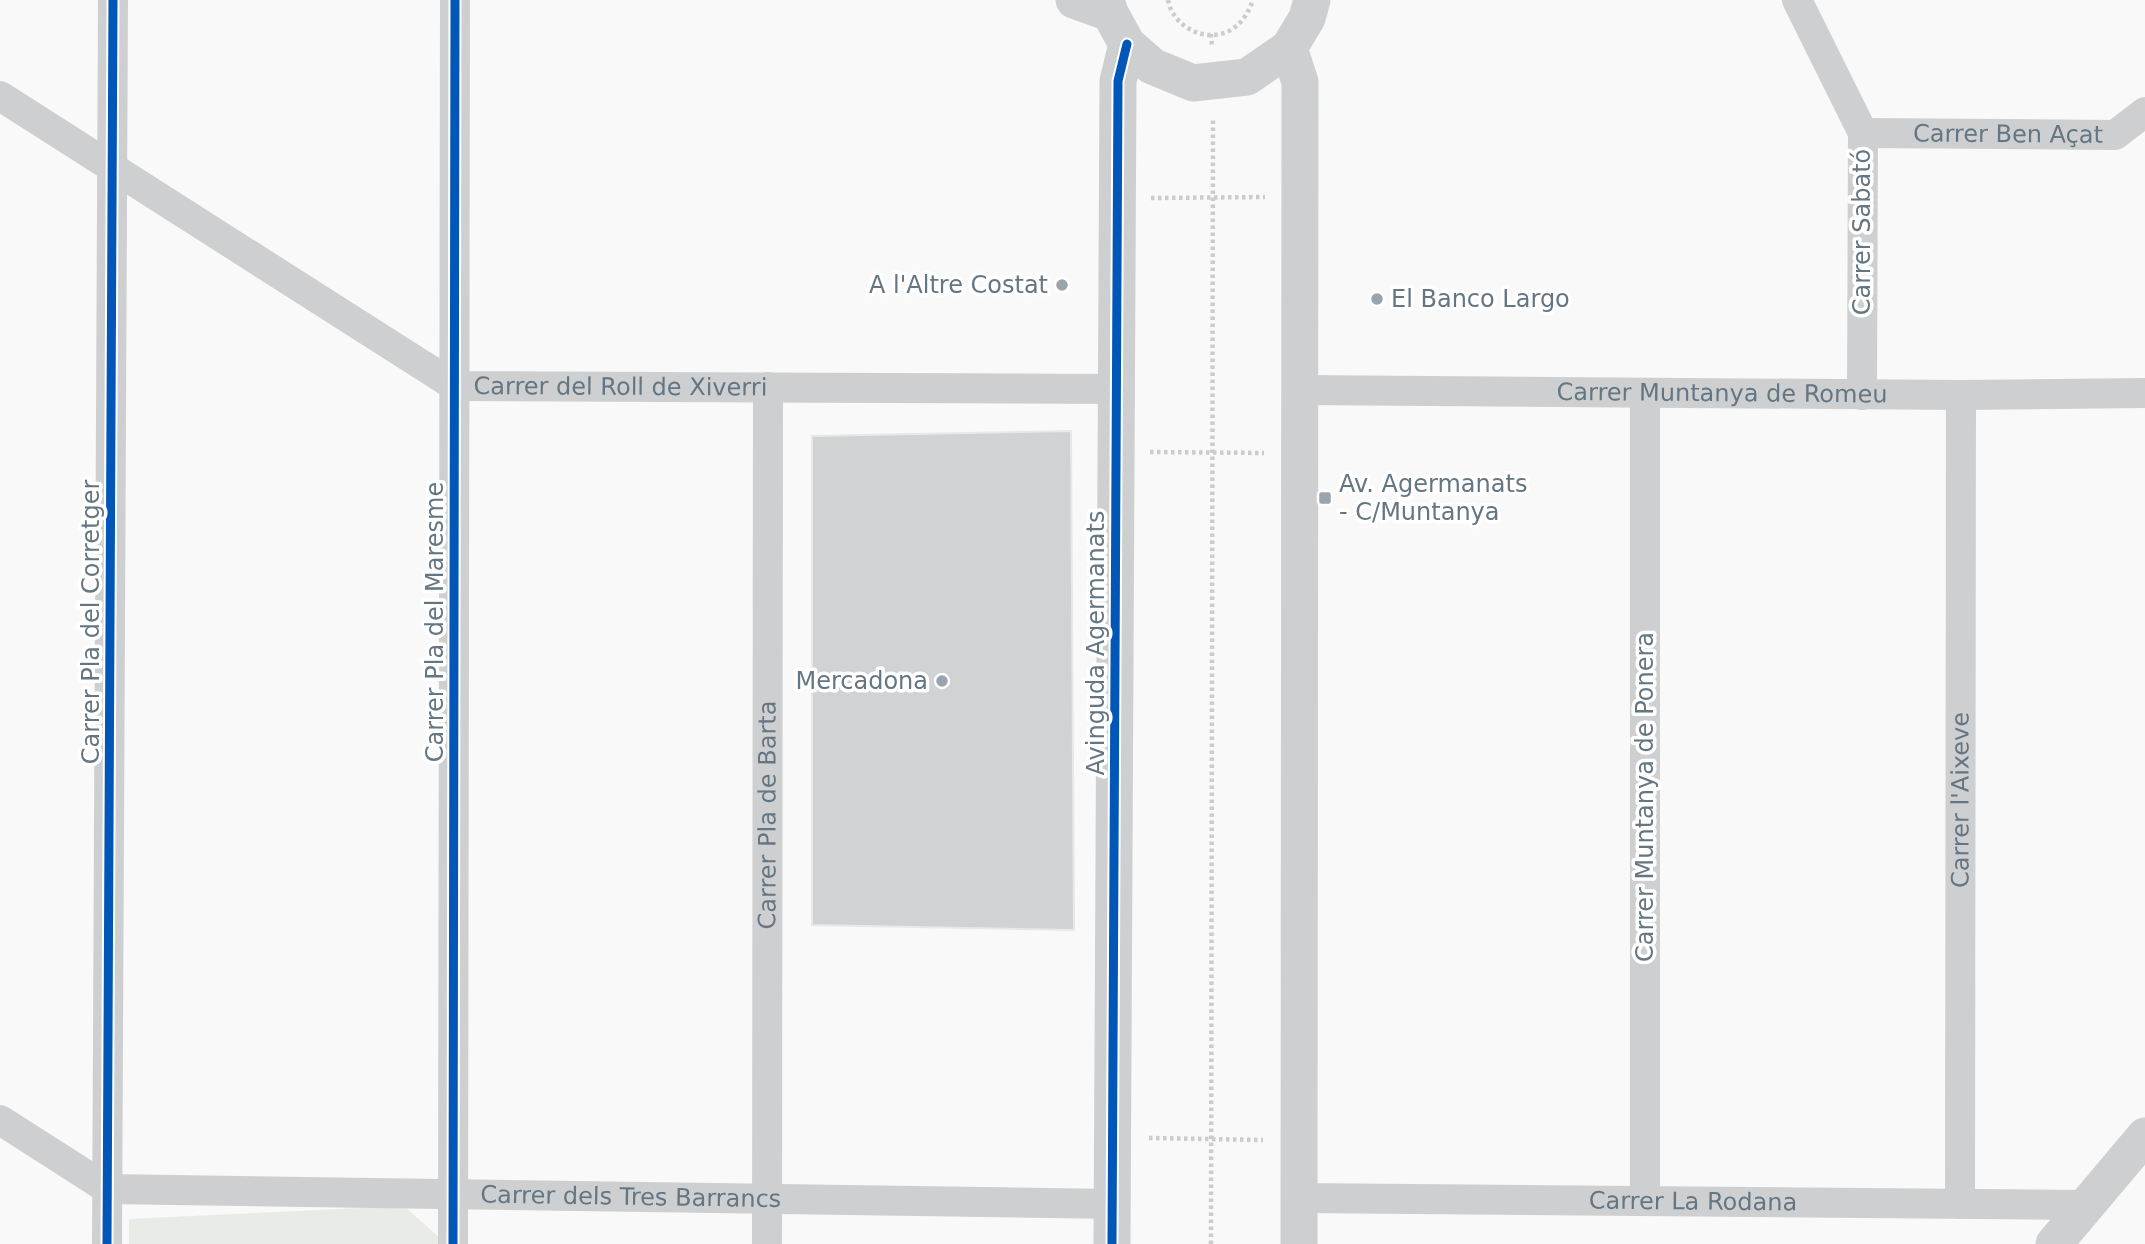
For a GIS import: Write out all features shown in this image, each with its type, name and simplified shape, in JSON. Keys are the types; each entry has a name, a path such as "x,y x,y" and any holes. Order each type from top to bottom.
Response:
{"street":[{"name":"Carrer Pla del Corretger","path":"107,1244 113,0"},
{"name":"Carrer Pla del Maresme","path":"453,1244 456,0"},
{"path":"1074,0 1108,6 1127,44 1152,66 1192,83 1247,77 1289,48 1307,18 1311,0"},
{"name":"Carrer Sabató","path":"1797,0 1863,133 1862,394"},
{"name":"Avinguda Agermanats","path":"1112,1244 1118,81 1127,44"},
{"path":"1289,48 1300,82 1301,197 1298,1244"},
{"name":"Carrer del Roll de Xiverri","path":"0,96 455,386 1117,389"},
{"name":"Carrer Ben Açat","path":"1863,133 2115,135 2145,112"},
{"name":"Carrer Pla de Barta","path":"767,1244 768,387"},
{"name":"Carrer Muntanya de Romeu","path":"1300,390 1961,395 2145,393"},
{"name":"Carrer Muntanya de Ponera","path":"1645,1201 1646,393"},
{"name":"Carrer l'Aixeve","path":"1960,1204 1961,395"},
{"path":"0,1121 108,1189"},
{"path":"2054,1244 2145,1136"},
{"name":"Carrer dels Tres Barrancs","path":"108,1189 1113,1204"},
{"name":"Carrer La Rodana","path":"1299,1198 2086,1205"}],"path":[{"path":"1168,0 1176,19 1188,29 1201,34 1229,31 1240,23 1252,0"},
{"path":"1211,34 1211,1244"},
{"path":"1117,198 1301,197"},
{"path":"1116,451 1300,454"},
{"path":"1113,1138 1298,1141"}],"shaded area":[{"path":"404,1206 442,1240 442,1244 129,1244 129,1219"}],"building":[{"name":"Mercadona","path":"1071,431 1074,930 812,925 812,436"}],"cycle path":[{"path":"107,1244 113,0"},
{"path":"453,1244 455,0"},
{"path":"1112,1244 1118,81 1127,44"}],"place":[{"name":"A l'Altre Costat","path":"1062,285"},
{"name":"El Banco Largo","path":"1377,299"},
{"name":"Av. Agermanats - C/Muntanya","path":"1325,498"},
{"name":"Mercadona","path":"942,681"}]}
